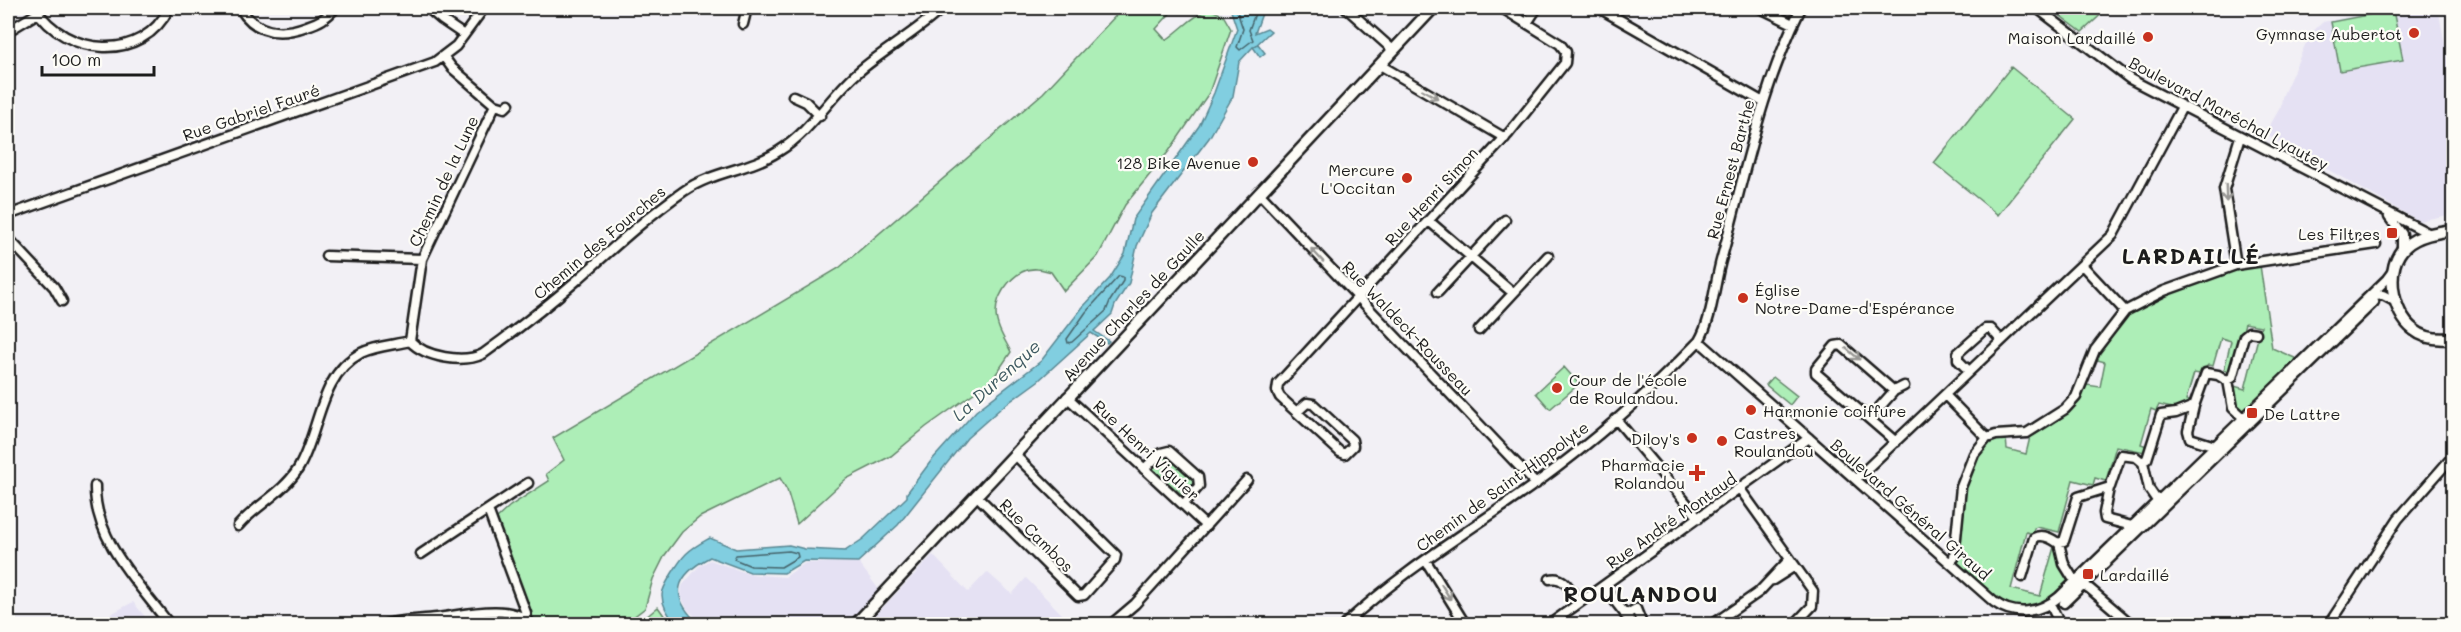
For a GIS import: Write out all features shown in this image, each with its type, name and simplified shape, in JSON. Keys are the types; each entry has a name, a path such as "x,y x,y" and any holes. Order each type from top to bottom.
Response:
{"main road":[{"name":"Avenue Charles de Gaulle","path":"856,624 1433,8"},
{"path":"2452,230 2430,234 2413,241 2402,249 2393,270 2396,302 2406,323 2419,334 2435,339 2454,338"}],"street":[{"path":"8,31 37,10 60,33 92,47 108,48 124,45 151,33 163,20 169,8"},
{"path":"240,8 248,19 259,27 279,33 289,32 320,21 335,8"},
{"path":"428,8 464,35"},
{"name":"Rue Gabriel Fauré","path":"8,215 424,66 444,57 484,8"},
{"path":"743,24 747,8"},
{"name":"Chemin des Fourches","path":"410,341 419,348 450,359 469,359 483,354 560,295 630,232 684,191 709,177 771,156 791,143 820,116 857,73 914,32 942,8"},
{"path":"1346,8 1393,50"},
{"name":"Rue Henri Simon","path":"1297,412 1307,402 1313,404 1352,440 1353,446 1347,453 1342,453 1297,412 1278,394 1278,384 1505,138 1566,60 1566,52 1562,47 1502,8"},
{"path":"1527,23 1538,8"},
{"path":"1599,8 1763,102"},
{"path":"1760,8 1793,24"},
{"name":"Rue Ernest Barthe","path":"1700,341 1707,325 1754,130 1801,8"},
{"name":"Boulevard Maréchal Lyautey","path":"2037,8 2122,74 2384,213 2430,234"},
{"name":"Chemin de la Lune","path":"410,341 422,259 495,105 452,68 444,57"},
{"path":"1380,65 1505,138"},
{"path":"793,96 806,102 820,116"},
{"path":"495,105 505,108 509,104"},
{"path":"1856,479 2116,232 2182,107"},
{"path":"2236,266 2224,189 2240,137"},
{"name":"Rue Waldeck-Rousseau","path":"1258,193 1536,483"},
{"path":"2384,213 2393,220 2402,234 2402,249"},
{"path":"1438,292 1504,220"},
{"path":"1429,221 1513,294"},
{"path":"8,238 54,287 62,301"},
{"path":"1950,562 1953,558 1962,481 1970,461 1987,438 1996,435 2027,433 2065,409 2076,397 2095,350 2125,310 2164,291 2236,266 2376,244"},
{"path":"326,256 422,259"},
{"path":"1479,330 1548,256"},
{"path":"2082,265 2125,310"},
{"path":"2060,624 2050,604 2080,582 2363,308 2393,270"},
{"path":"2371,300 2386,296 2396,302"},
{"path":"1969,371 1958,360 1958,353 1985,329 1991,329 2001,340"},
{"path":"2228,380 2234,374 2244,336 2249,332 2256,333"},
{"path":"238,526 276,494 295,473 307,450 318,414 329,390 347,363 369,350 410,341"},
{"name":"Chemin de Saint-Hippolyte","path":"1345,624 1426,561 1536,483 1616,419 1700,341"},
{"name":"Boulevard Général Giraud","path":"1700,341 1998,604 2014,611 2029,611 2050,604"},
{"path":"1894,391 1839,344 1819,365 1816,374 1896,442"},
{"path":"2215,446 2190,438 2188,431 2206,373 2228,380"},
{"path":"2228,380 2233,408 2246,421"},
{"path":"1870,418 1894,391 1904,386"},
{"path":"1945,395 1987,438"},
{"name":"Rue Henri Viguier","path":"1067,397 1206,526"},
{"path":"2143,462 2150,455 2161,415 2176,413 2194,406"},
{"path":"1616,419 1699,518"},
{"path":"2064,603 2080,582 2132,526 2160,505 2215,446 2246,421"},
{"name":"Rue André Montaud","path":"1550,624 1809,438"},
{"path":"1144,469 1161,453 1172,452 1198,477 1199,486 1183,505"},
{"name":"Rue Cambos","path":"976,495 1078,596 1084,595 1115,560 1116,555 1014,454"},
{"path":"2132,526 2105,519 2104,513 2109,488 2121,455 2136,457 2143,462 2149,489 2160,505"},
{"path":"2329,624 2398,519 2454,455"},
{"path":"1115,621 1135,604 1247,480"},
{"path":"421,554 528,483"},
{"path":"95,486 96,504 112,548 169,624"},
{"path":"2060,543 2066,537 2078,497 2109,488"},
{"path":"1740,489 1813,593 1811,608 1795,624"},
{"path":"488,510 528,622"},
{"path":"2022,577 2034,538 2040,536 2051,538 2060,543 2066,568 2131,624"},
{"path":"1426,561 1465,624"},
{"path":"1713,624 1792,563"},
{"path":"1550,579 1558,577 1562,579 1579,603"},
{"path":"1603,586 1633,624"},
{"path":"1626,615 1636,609 1642,624"},
{"path":"386,624 491,611 501,612 528,622"},
{"path":"1227,624 1232,624"}],"shaded area":[{"path":"2394,8 2438,8 2453,88 2453,214 2419,221 2265,134 2281,106 2282,97 2310,34 2323,22"},
{"path":"933,555 968,592 987,572 1012,594 1026,578 1072,624 867,624"},
{"path":"710,560 749,574 785,577 805,563 858,562 880,591 849,624 703,624 687,609 681,596 682,586 699,566"},
{"path":"133,602 151,624 113,624 109,615"}],"green space":[{"path":"1123,8 1175,8 1156,29 1166,40 1197,15 1209,9 1223,15 1231,29 1209,93 1169,151 1125,205 1098,256 1064,291 1051,272 1037,269 1022,272 1003,290 997,305 996,318 1011,352 992,380 926,427 891,456 846,479 797,524 787,490 780,478 700,517 682,532 665,555 653,579 645,608 624,624 536,624 531,619 497,518 510,506 549,481 546,474 564,460 553,438 839,268 1043,93"},
{"path":"2050,8 2108,8 2082,32"},
{"path":"2393,10 2403,60 2340,71 2331,22"},
{"path":"2011,67 2075,119 1998,215 1934,163"},
{"path":"2260,265 2272,348 2297,359 2244,411 2235,402 2234,386 2245,389 2261,326 2245,323 2231,372 2224,370 2231,341 2221,338 2213,366 2208,365 2200,374 2194,373 2186,400 2192,402 2176,409 2159,405 2156,411 2151,409 2141,444 2147,446 2145,452 2116,446 2107,477 2109,482 2095,478 2093,485 2073,480 2059,532 2037,527 2034,528 2033,534 2026,532 2011,589 2040,596 2054,547 2062,569 2072,581 2054,596 2038,605 2024,608 2011,606 1998,599 1956,564 1964,488 1974,460 1989,441 2006,438 2007,449 2026,454 2030,437 2063,416 2087,385 2100,387 2105,362 2094,359 2124,318 2152,299 2170,291 2208,278"},
{"name":"Cour de l'école de Roulandou.","path":"1564,367 1579,384 1550,409 1536,393"},
{"path":"1773,377 1797,396 1790,405 1766,385"},
{"path":"1162,455 1169,455 1195,479 1196,485 1185,497 1151,468"},
{"path":"658,607 670,624 638,624"}],"water":[{"path":"1230,8 1264,8 1255,33 1267,28 1271,31 1254,47 1258,44 1265,53 1260,57 1253,47 1239,62 1233,96 1209,138 1152,213 1137,246 1129,283 1112,314 1094,331 1109,341 1107,343 1091,333 1038,381 1001,408 967,438 898,525 858,562 804,561 784,573 750,572 710,557 689,572 680,588 683,605 699,624 676,624 668,614 662,595 668,580 680,562 694,547 710,538 736,549 789,545 805,549 845,551 863,539 907,497 907,493 931,461 976,411 1041,361 1082,308 1110,278 1125,254 1133,219 1199,126 1214,93 1237,29"}],"place":[{"name":"Gymnase Aubertot","path":"2414,33"},
{"name":"Maison Lardaillé","path":"2148,37"},
{"name":"128 Bike Avenue","path":"1253,162"},
{"name":"Mercure L'Occitan","path":"1407,178"},
{"name":"Les Filtres","path":"2392,233"},
{"name":"Église Notre-Dame-d'Espérance","path":"1743,298"},
{"name":"Cour de l'école de Roulandou.","path":"1557,388"},
{"name":"Harmonie coiffure","path":"1751,410"},
{"name":"De Lattre","path":"2252,413"},
{"name":"Diloy's","path":"1692,438"},
{"name":"Castres Roulandou","path":"1722,441"},
{"name":"Pharmacie Rolandou","path":"1697,473"},
{"name":"Lardaillé","path":"2088,574"}],"district":[{"name":"LARDAILLÉ","path":"2191,255"},
{"name":"ROULANDOU","path":"1641,593"}],"water label":[{"name":"La Durenque","path":"996,380"}]}
